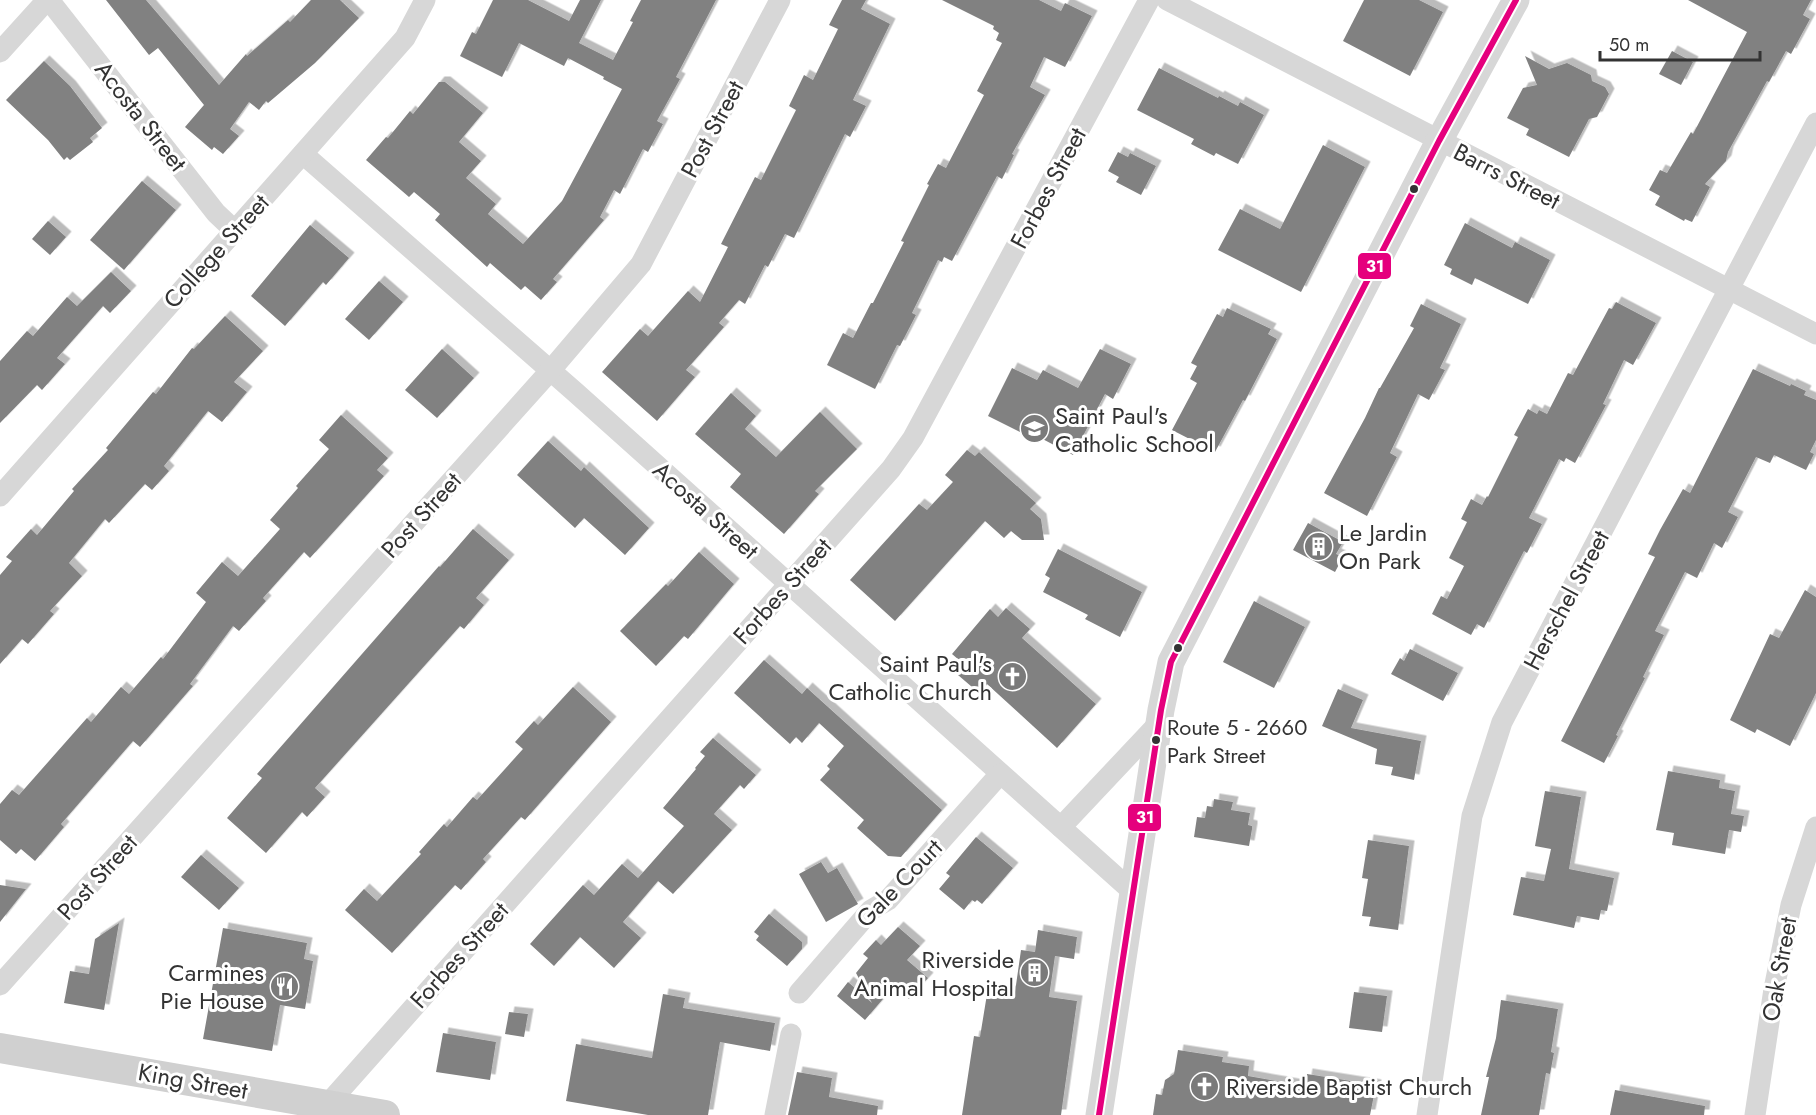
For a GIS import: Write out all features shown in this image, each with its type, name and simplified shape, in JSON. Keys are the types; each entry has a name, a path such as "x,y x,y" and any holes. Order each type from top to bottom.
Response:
{"main road":[{"name":"King Street","path":"0,1048 323,1110 385,1115"}],"street":[{"path":"0,52 48,0"},
{"name":"Acosta Street","path":"48,0 209,204 234,230"},
{"name":"College Street","path":"0,496 405,38 425,0"},
{"name":"Post Street","path":"0,985 550,371 641,264 780,0"},
{"name":"Forbes Street","path":"323,1110 891,469 913,438 1149,0"},
{"name":"Barrs Street","path":"1167,0 1816,334"},
{"path":"1099,1115 1159,723 1171,662 1439,141 1516,0"},
{"name":"Herschel Street","path":"1427,1115 1472,816 1502,722 1816,123"},
{"name":"Acosta Street","path":"303,154 1134,892"},
{"path":"1061,827 1159,723"},
{"name":"Gale Court","path":"799,993 871,910 888,900 1000,774"},
{"name":"Oak Street","path":"1755,1115 1774,989 1791,905 1816,827"},
{"path":"775,1115 791,1034"}],"building":[{"path":"106,0 146,0 219,85 246,54 247,56 288,20 290,22 311,0 340,0 359,18 315,63 268,103 266,101 259,110 249,102 230,129 239,136 223,154 214,147 212,150 185,127 204,105 158,48 149,55"},
{"path":"493,0 528,0 569,21 580,0 601,0 579,43 613,60 633,22 630,21 641,0 716,0 676,77 680,79 657,121 663,124 648,152 643,149 620,194 614,190 600,217 604,220 553,279 557,282 541,300 525,286 521,290 490,263 487,267 435,220 440,214 414,192 409,197 366,160 410,111 413,114 439,82 445,82 483,113 459,142 481,161 466,178 496,204 488,214 523,244 562,201 622,89 568,58 564,66 519,43 502,77 460,56 472,32 476,34"},
{"path":"842,0 866,0 861,9 890,24 853,100 866,106 850,137 845,134 794,238 785,234 768,267 765,265 745,304 739,300 719,323 724,327 686,370 695,377 657,421 602,372 640,329 648,336 688,291 700,302 728,247 721,244 755,177 761,180 796,110 789,106 804,75 813,80 838,29 829,25"},
{"path":"942,0 1039,0 1061,11 1065,3 1092,16 1065,67 1044,57 1030,87 1045,95 1012,154 1014,155 1002,179 997,176 952,261 944,257 942,262 938,260 912,313 916,315 900,346 897,345 875,389 827,365 843,333 853,338 873,303 904,242 901,241 929,185 927,184 938,164 946,168 984,95 977,91 1002,43 996,40 999,33 993,29 994,26"},
{"path":"1364,0 1419,0 1443,12 1410,76 1343,41"},
{"path":"1688,0 1811,0 1803,15 1810,19 1791,54 1786,51 1769,82 1767,81 1728,152 1726,161 1705,184 1710,187 1692,222 1685,219 1684,221 1655,205 1660,196 1649,190 1660,170 1667,173 1691,132 1693,134 1747,32"},
{"path":"1672,51 1693,62 1681,85 1659,74"},
{"path":"1525,56 1549,69 1567,63 1591,75 1592,81 1605,87 1609,94 1597,117 1589,119 1569,157 1526,135 1529,129 1507,118 1523,88 1537,85"},
{"path":"44,61 70,86 102,128 90,138 93,142 70,160 67,157 64,160 48,140 6,100"},
{"path":"1159,68 1218,98 1219,96 1238,106 1240,102 1264,115 1238,164 1216,153 1214,156 1191,144 1194,139 1137,110"},
{"path":"1323,145 1365,167 1301,292 1218,250 1240,209 1280,229"},
{"path":"1118,152 1128,157 1130,153 1156,166 1141,195 1116,182 1119,177 1108,171"},
{"path":"142,181 176,210 124,270 90,240"},
{"path":"48,221 66,237 50,255 32,239"},
{"path":"1465,223 1512,248 1515,242 1550,260 1528,304 1475,278 1472,285 1450,274 1452,269 1444,265"},
{"path":"310,225 349,258 326,285 323,282 285,326 251,296"},
{"path":"111,272 131,291 110,313 103,306 57,358 65,364 42,390 37,385 0,423 0,361 27,331 33,336 67,297 77,306"},
{"path":"379,281 403,302 369,340 345,319"},
{"path":"1616,302 1656,323 1633,365 1624,360 1603,404 1606,405 1575,463 1566,458 1564,462 1559,459 1529,518 1542,524 1527,553 1524,551 1484,628 1477,624 1471,635 1432,614 1441,596 1447,599 1464,566 1449,558 1467,522 1461,519 1471,499 1482,505 1488,497 1518,437 1514,435 1528,409 1537,414 1539,410 1547,414 1568,373 1573,375 1609,308 1612,309"},
{"path":"1421,304 1461,324 1440,368 1445,370 1429,400 1418,394 1390,453 1397,457 1367,516 1324,493 1379,388 1414,328 1410,326"},
{"path":"1227,308 1271,329 1268,334 1277,339 1215,452 1172,430 1197,383 1190,379 1197,366 1191,363 1217,314 1223,317"},
{"path":"225,316 263,351 234,382 247,392 222,422 208,411 164,466 169,471 152,490 145,484 109,523 105,519 69,563 82,576 50,611 54,614 28,644 22,639 0,664 0,575 12,561 6,557 31,529 37,535 153,392 156,394 192,348 194,349"},
{"path":"442,349 474,378 437,418 405,390"},
{"path":"1100,349 1131,364 1113,399 1105,394 1073,455 1033,434 1032,438 988,416 1012,368 1037,380 1043,370 1078,388"},
{"path":"1753,369 1806,391 1804,395 1816,400 1816,440 1810,452 1814,454 1806,470 1774,455 1770,463 1756,457 1728,512 1738,517 1722,548 1714,543 1697,578 1685,572 1655,631 1664,635 1604,763 1561,741 1655,557 1648,554 1660,530 1683,489 1690,493"},
{"path":"731,393 756,416 745,429 776,457 820,412 857,449 815,491 819,494 784,534 730,487 741,474 695,434"},
{"path":"341,415 388,458 377,470 384,476 310,558 304,552 263,598 266,601 239,631 233,626 190,684 193,686 140,747 133,741 61,824 64,827 35,861 21,849 16,854 0,840 0,804 12,790 19,795 87,718 91,722 121,687 129,694 161,657 163,659 206,602 196,593 222,562 238,576 280,529 270,520 329,449 319,440"},
{"path":"548,441 581,471 584,467 649,528 625,555 584,518 575,528 517,475"},
{"path":"967,450 975,456 979,452 1036,503 1030,509 1041,519 1044,540 1022,540 1011,531 1004,538 985,521 895,621 850,580 919,504 927,510 953,482 945,475"},
{"name":"Le Jardin On Park","path":"1308,523 1343,542 1336,554 1343,557 1335,572 1293,550"},
{"path":"473,529 509,560 476,598 484,605 464,629 460,626 315,788 325,797 307,817 302,812 266,853 227,818 262,778 257,774"},
{"path":"1058,549 1142,592 1120,637 1085,619 1088,615 1043,592 1050,578 1045,575"},
{"path":"699,552 734,584 688,639 684,636 656,666 620,631 666,584 668,586"},
{"path":"1805,590 1816,597 1816,693 1790,746 1757,729 1755,733 1730,720 1770,634 1779,638"},
{"path":"1254,601 1305,627 1274,688 1223,662"},
{"name":"Saint Paul's Catholic Church","path":"1006,608 1030,629 1022,638 1096,704 1057,748 987,684 979,693 951,669 959,660 952,654 990,609 998,617"},
{"path":"1410,649 1458,673 1443,701 1391,674 1400,658 1404,661"},
{"path":"764,660 802,694 807,688 942,810 901,857 888,856 857,828 864,820 820,780 830,769 827,766 844,746 819,723 802,743 796,737 790,744 734,693"},
{"path":"573,687 611,722 525,820 521,817 483,859 486,862 461,890 455,885 392,953 345,910 364,889 377,901 421,854 419,852 444,824 447,827 473,797 477,800 523,749 515,742 534,721 538,725"},
{"path":"1338,689 1363,700 1351,728 1421,741 1414,780 1391,775 1393,767 1375,764 1377,749 1322,726"},
{"path":"713,738 756,775 744,789 740,785 714,814 732,830 673,894 658,881 623,922 641,938 614,968 580,937 554,966 530,944 583,885 594,895 622,864 638,878 684,826 663,808 696,769 705,756 700,752"},
{"path":"1668,771 1720,780 1719,788 1735,791 1731,814 1744,816 1741,832 1729,830 1725,854 1672,845 1674,833 1656,830"},
{"path":"1545,791 1581,797 1569,869 1614,878 1607,911 1601,910 1599,920 1577,916 1574,928 1513,915 1521,877 1544,881 1551,849 1535,846"},
{"path":"1214,799 1233,802 1231,810 1250,813 1248,825 1252,826 1252,829 1249,846 1194,837 1197,817 1205,818 1207,806 1213,807"},
{"path":"976,837 1013,868 982,904 977,900 975,902 972,900 964,910 939,889 950,876 946,873"},
{"path":"1368,840 1409,846 1398,930 1369,926 1371,917 1362,916 1368,879 1362,878"},
{"path":"201,855 239,888 219,910 181,877"},
{"path":"821,862 828,873 837,868 858,904 826,922 799,874"},
{"path":"0,885 26,889 0,922"},
{"path":"769,914 802,942 802,949 787,966 756,940 759,936 754,932"},
{"path":"119,923 104,1010 64,1003 70,971 89,974 95,939"},
{"path":"898,927 920,946 907,960 928,978 909,999 894,986 865,1020 837,996 848,982 872,1003 856,973 868,958 863,954 876,940 881,945"},
{"path":"223,928 307,943 304,959 313,961 305,1009 280,1005 272,1051 203,1039"},
{"path":"1038,930 1077,937 1074,959 1055,956 1049,997 1077,1001 1061,1115 962,1115 974,1036 980,1037 988,988 1015,992 1021,950 1035,952"},
{"path":"1354,992 1387,996 1382,1032 1349,1028"},
{"path":"663,994 685,998 683,1008 775,1023 770,1051 720,1042 708,1115 648,1115 566,1101 576,1044 652,1058"},
{"path":"1501,1000 1558,1009 1551,1052 1554,1053 1550,1074 1546,1073 1539,1115 1481,1115"},
{"path":"509,1012 528,1014 524,1037 505,1034"},
{"path":"443,1033 496,1042 490,1080 436,1072"},
{"path":"1178,1050 1223,1057 1222,1062 1249,1066 1248,1076 1305,1086 1307,1074 1376,1085 1370,1115 1153,1115 1156,1094 1162,1095 1165,1080 1174,1074"},
{"path":"797,1072 832,1078 829,1097 878,1106 877,1115 788,1115"},
{"path":"1615,1090 1705,1106 1704,1115 1610,1115"}],"transit line":[{"name":"31","path":"1099,1115 1161,710 1171,662 1439,141 1516,0"}],"place":[{"name":"Saint Paul's Catholic School","path":"1034,429"},
{"name":"Le Jardin On Park","path":"1318,546"},
{"name":"Saint Paul's Catholic Church","path":"1013,677"},
{"name":"Route 5 - 2660 Park Street","path":"1156,740"},
{"name":"Riverside Animal Hospital","path":"1035,973"},
{"name":"Carmines Pie House","path":"285,986"},
{"name":"Riverside Baptist Church","path":"1205,1086"}]}
